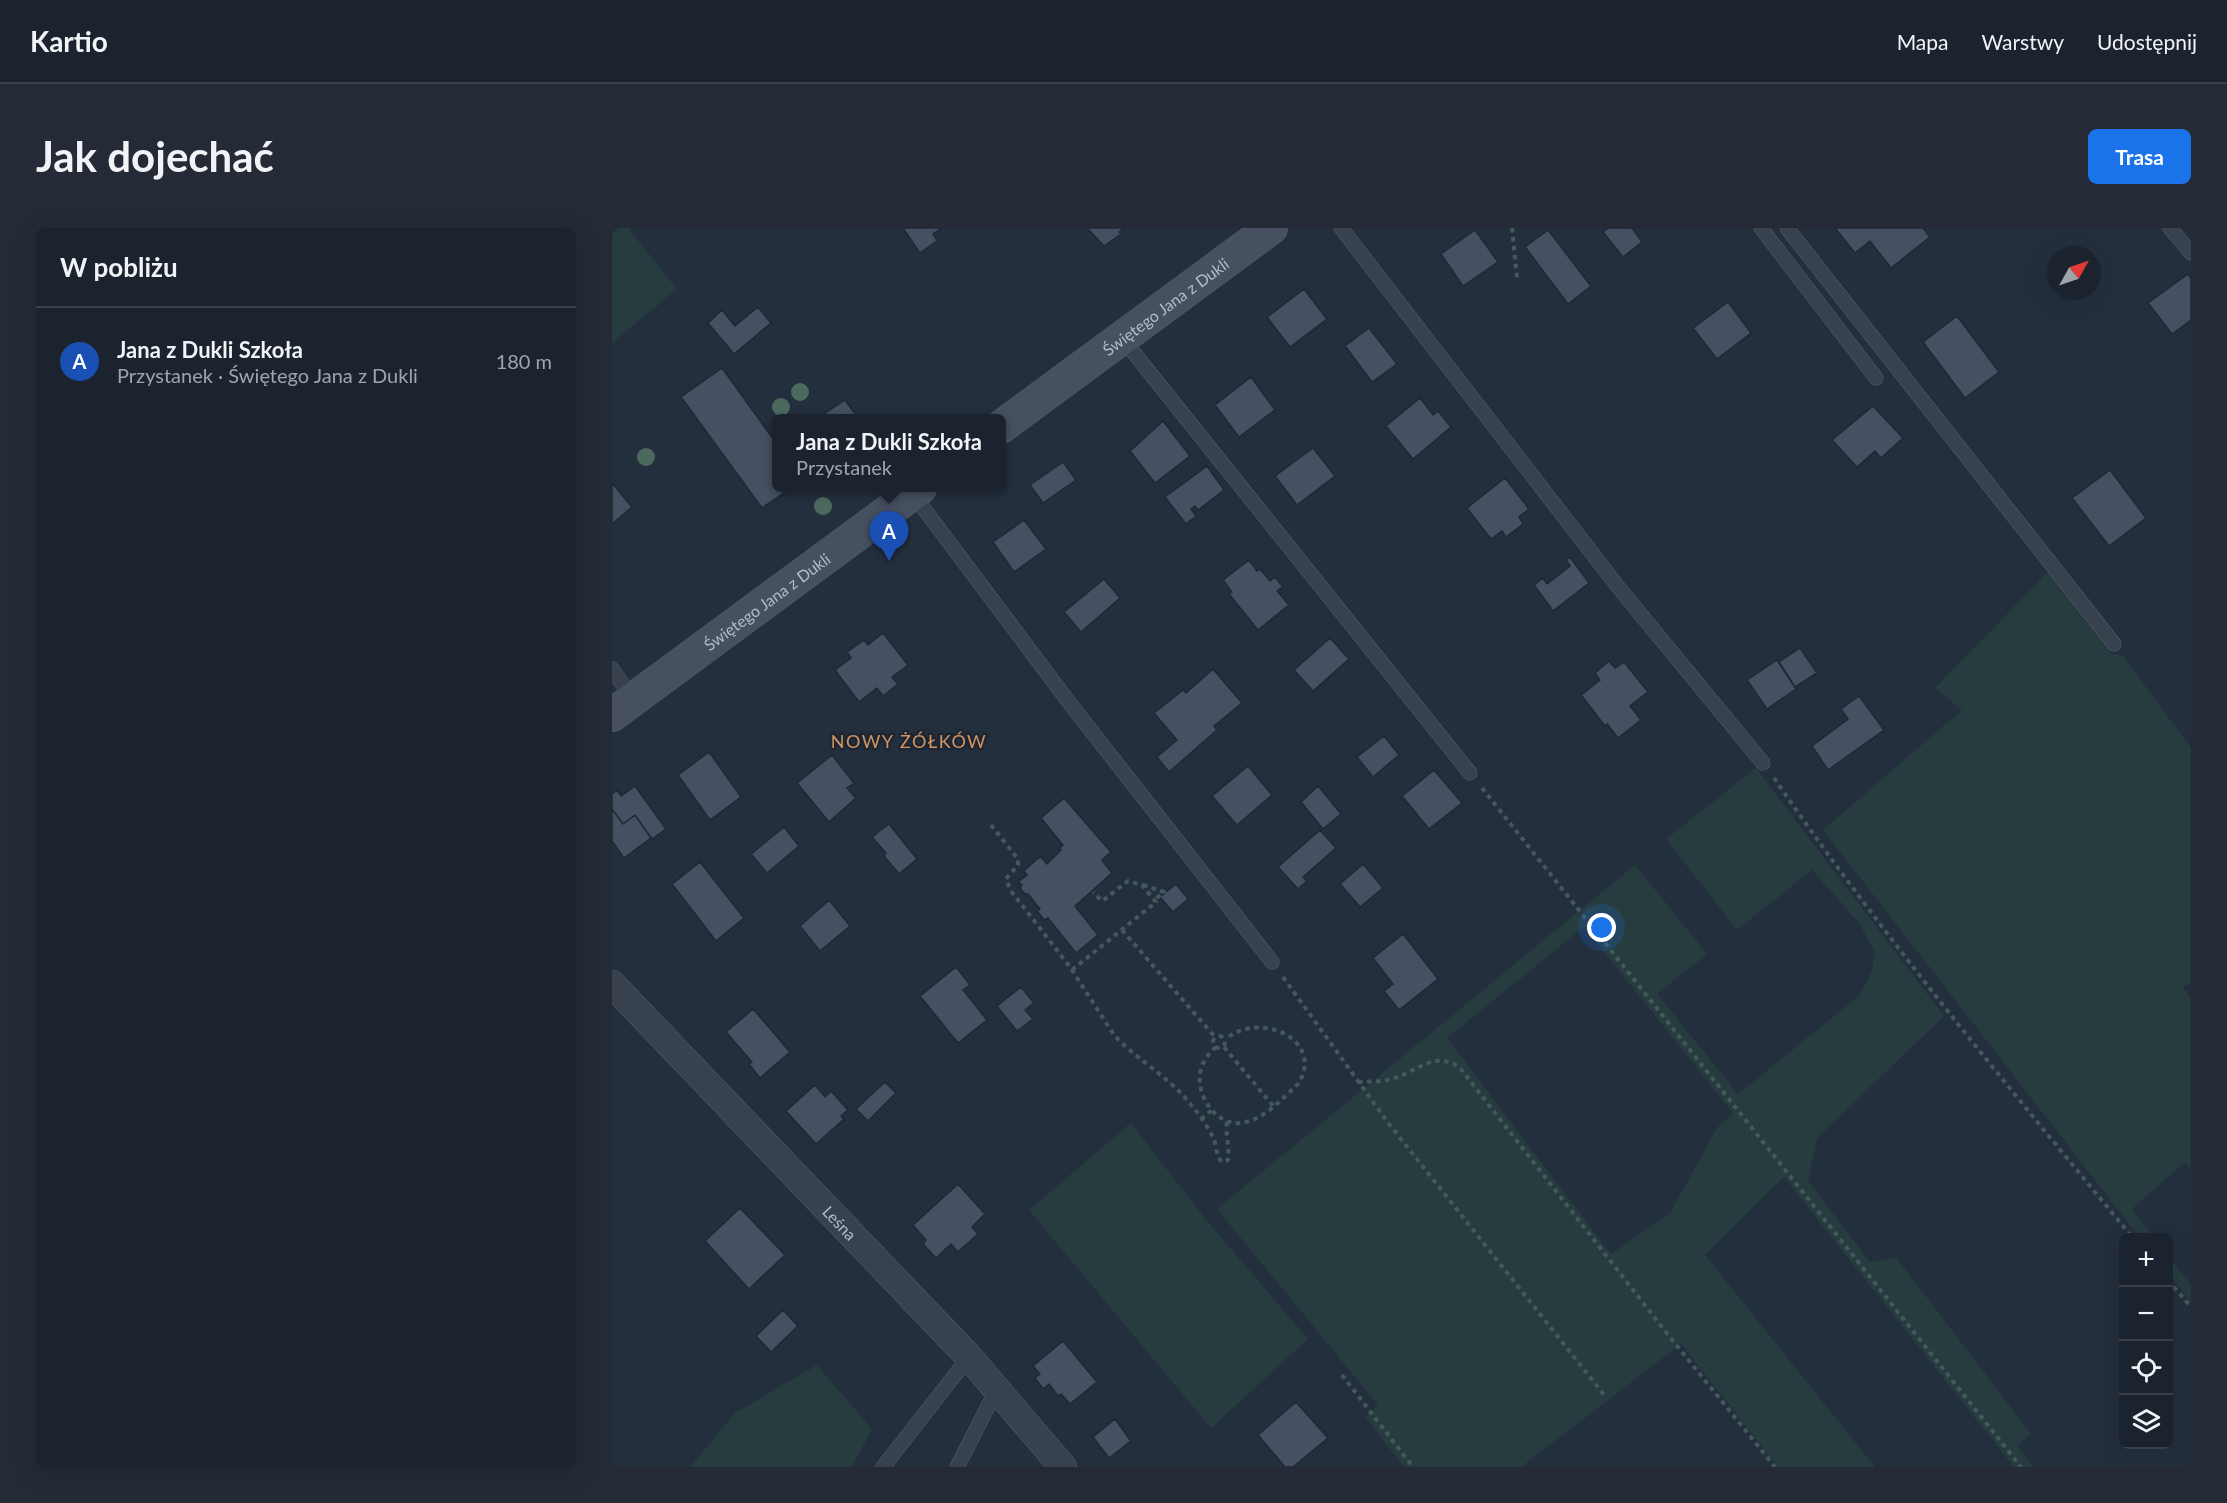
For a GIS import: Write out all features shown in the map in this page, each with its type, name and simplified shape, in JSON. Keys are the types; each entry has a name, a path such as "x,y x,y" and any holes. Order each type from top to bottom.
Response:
{"main road":[{"name":"Świętego Jana z Dukli","path":"1006,424 1271,228"},
{"name":"Świętego Jana z Dukli","path":"620,705 913,492"}],"street":[{"name":"Leśna","path":"612,984 969,1358 1063,1467"}],"lane":[{"path":"1341,228 1619,588 1763,763"},
{"path":"1761,228 1876,378"},
{"path":"1787,228 2114,644"},
{"path":"2170,228 2191,253"},
{"path":"1122,338 1470,773"},
{"path":"917,492 1075,710 1272,962"},
{"path":"612,669 620,705"},
{"path":"883,1467 969,1358"},
{"path":"957,1467 996,1389"}],"path":[{"path":"1512,228 1517,278"},
{"path":"1763,763 1815,837 1916,969 2129,1233"},
{"path":"1470,773 2021,1467"},
{"path":"991,825 1018,859 1018,865 1006,879 1007,886 1072,970 1114,1035 1122,1044 1171,1082 1202,1119 1213,1137 1218,1158 1222,1162 1226,1162 1229,1155 1227,1121"},
{"path":"1072,970 1156,902 1154,900 1164,892 1128,881 1102,902 1093,892"},
{"path":"1142,885 1154,900"},
{"path":"1122,930 1215,1037"},
{"path":"1272,962 1389,1124 1605,1396"},
{"path":"1272,1028 1290,1037 1301,1048 1305,1063 1302,1078 1274,1107 1249,1121 1233,1123 1227,1121 1212,1110 1200,1084 1200,1074 1205,1060 1216,1047 1224,1047 1226,1039 1241,1030 1272,1028"},
{"path":"1215,1037 1221,1035 1226,1039"},
{"path":"1215,1037 1213,1043 1216,1047"},
{"path":"1224,1047 1274,1107"},
{"path":"1358,1082 1387,1080 1440,1059 1460,1068 1665,1331 1775,1467"},
{"path":"1202,1119 1212,1110"},
{"path":"1217,1150 1227,1148"},
{"path":"2173,1285 2191,1307"},
{"path":"1342,1375 1413,1467"}],"green space":[{"path":"612,228 628,228 677,289 612,343"},
{"path":"2049,571 2110,653 2123,656 2191,748 2191,982 2183,988 2191,998 2191,1169 2185,1162 2132,1209 2151,1233 2136,1233 1823,830 1962,710 1935,688"},
{"path":"1756,768 1944,1016 1817,1138 1808,1181 1870,1262 1896,1257 2031,1434 2017,1446 2034,1467 2014,1467 1784,1177 1705,1255 1875,1467 1778,1467 1681,1344 1521,1467 1404,1467 1365,1416 1378,1405 1217,1209 1635,865 1707,954 1657,994 1738,1094 1860,995 1872,971 1875,952 1859,923 1812,870 1737,930 1666,839","holes":["1584,927 1733,1113 1717,1128 1670,1213 1611,1254 1447,1038"]},
{"path":"1131,1123 1203,1216 1308,1339 1211,1428 1029,1210"},
{"path":"2173,1261 2191,1285 2191,1303 2173,1279"},
{"path":"817,1365 872,1429 852,1467 690,1467 735,1413"}],"building":[{"path":"903,228 942,228 933,234 937,241 920,253"},
{"path":"1087,228 1124,228 1119,232 1121,234 1104,246"},
{"path":"1608,228 1632,228 1642,242 1623,257 1603,232"},
{"path":"1835,228 1923,228 1930,237 1891,268 1870,241 1855,253"},
{"path":"1475,230 1498,262 1463,286 1441,254"},
{"path":"1548,230 1591,286 1568,304 1525,247"},
{"path":"2188,274 2191,278 2191,320 2172,334 2148,303"},
{"path":"1304,289 1327,319 1290,347 1267,317"},
{"path":"1728,302 1751,333 1717,359 1693,328"},
{"path":"758,307 771,323 734,354 708,323 722,310 735,326"},
{"path":"1957,316 1999,372 1965,398 1923,342"},
{"path":"1369,328 1397,364 1372,382 1345,346"},
{"path":"722,368 772,437 772,492 785,492 762,508 681,397"},
{"path":"1251,377 1275,410 1239,437 1215,405"},
{"path":"1420,398 1433,415 1438,411 1451,427 1413,459 1386,426"},
{"path":"845,400 855,414 824,414"},
{"path":"1873,406 1903,438 1881,458 1875,451 1857,467 1832,440"},
{"path":"1163,421 1190,456 1155,483 1130,451"},
{"path":"1313,448 1335,476 1297,505 1275,476"},
{"path":"1063,462 1076,480 1043,503 1030,485"},
{"path":"1207,466 1224,490 1198,510 1195,506 1191,509 1196,516 1186,524 1165,497"},
{"path":"2110,470 2146,518 2109,546 2072,498"},
{"path":"1505,478 1529,509 1519,517 1523,524 1506,537 1502,531 1491,539 1467,508"},
{"path":"612,483 632,507 612,524"},
{"path":"1024,520 1046,549 1014,572 993,542"},
{"path":"1570,557 1589,583 1553,611 1534,585 1543,578 1547,584 1570,566 1566,560"},
{"path":"1249,560 1257,571 1260,569 1270,581 1275,577 1283,587 1277,591 1289,605 1258,630 1229,594 1232,592 1223,580"},
{"path":"1104,579 1120,598 1081,632 1064,612"},
{"path":"883,633 908,665 892,677 898,684 883,696 877,688 859,702 835,670 851,658 847,652 864,640 868,645"},
{"path":"1330,638 1349,659 1313,691 1294,670"},
{"path":"1800,648 1817,673 1795,687 1779,662"},
{"path":"1777,660 1796,689 1767,709 1747,680"},
{"path":"1609,661 1615,668 1624,662 1648,692 1630,706 1641,720 1618,738 1607,724 1605,726 1581,695 1600,680 1595,673"},
{"path":"1213,669 1242,703 1214,726 1217,730 1169,772 1157,757 1177,740 1154,713 1183,690 1186,693"},
{"path":"1859,696 1884,730 1828,770 1812,746 1848,719 1841,709"},
{"path":"1384,736 1399,755 1373,777 1357,757"},
{"path":"709,752 741,797 710,820 678,775"},
{"path":"832,755 854,783 847,788 856,798 829,822 797,783"},
{"path":"1248,766 1272,795 1237,825 1212,796"},
{"path":"1434,770 1462,803 1429,829 1402,796"},
{"path":"635,786 666,829 652,839 635,815 623,824 612,809 612,794 617,790 621,796"},
{"path":"1318,786 1341,814 1323,829 1301,802"},
{"path":"1064,798 1111,852 1102,860 1112,873 1075,906 1098,935 1076,953 1048,918 1044,920 1037,911 1040,909 1020,888 1022,885 1018,882 1027,875 1024,871 1037,859 1041,857 1047,864 1061,850 1059,848 1063,845 1041,818"},
{"path":"612,809 623,824 635,815 651,838 624,858 612,841"},
{"path":"889,824 917,859 899,874 884,856 886,853 872,837"},
{"path":"784,827 799,846 767,873 751,854"},
{"path":"1320,830 1336,848 1303,877 1307,881 1298,889 1278,867"},
{"path":"700,862 744,918 716,941 672,884"},
{"path":"1363,864 1383,888 1360,907 1340,884"},
{"path":"1176,884 1188,899 1173,912 1160,897"},
{"path":"829,900 850,926 820,951 800,926"},
{"path":"1403,934 1438,979 1399,1010 1384,991 1393,984 1373,958"},
{"path":"956,967 970,985 963,990 987,1020 958,1043 920,996"},
{"path":"1021,987 1034,1003 1025,1010 1033,1019 1017,1031 997,1006"},
{"path":"753,1009 790,1052 760,1078 749,1064 752,1062 726,1032"},
{"path":"885,1082 896,1093 868,1121 856,1109"},
{"path":"815,1085 825,1097 831,1091 848,1110 841,1116 844,1119 816,1144 786,1111"},
{"path":"958,1184 985,1214 972,1227 978,1234 958,1252 951,1244 936,1258 923,1244 926,1240 913,1225"},
{"path":"740,1208 785,1255 749,1289 705,1241"},
{"path":"783,1310 798,1326 771,1352 756,1336"},
{"path":"1063,1341 1097,1382 1070,1404 1061,1394 1058,1396 1049,1384 1043,1389 1035,1378 1040,1374 1033,1366"},
{"path":"1296,1402 1328,1438 1293,1467 1285,1467 1258,1435"},
{"path":"1115,1419 1131,1441 1109,1458 1093,1437"}],"place":[{"name":"Jana z Dukli Szkoła","path":"889,561"}],"district":[{"name":"NOWY ŻÓŁKÓW","path":"909,741"}]}
